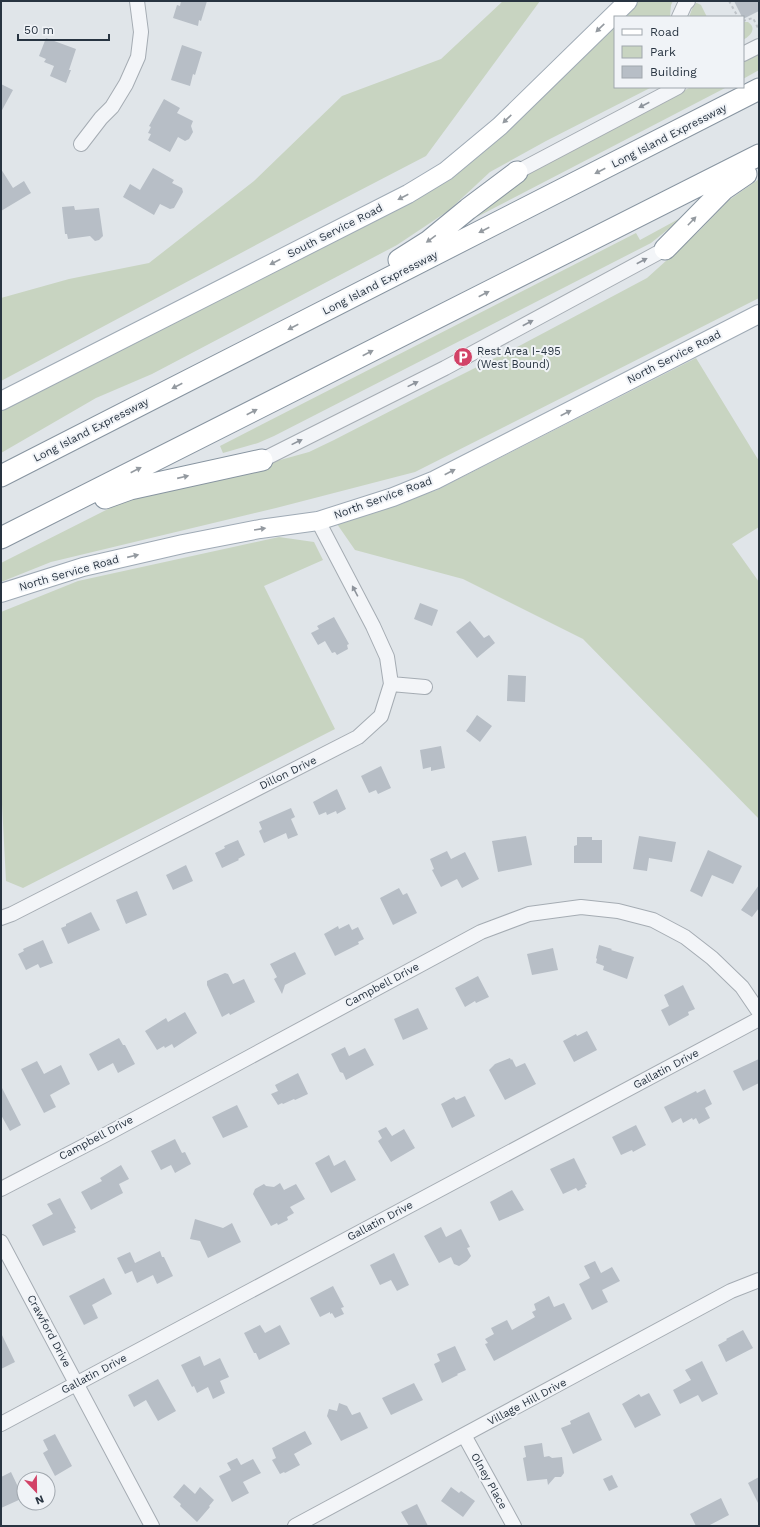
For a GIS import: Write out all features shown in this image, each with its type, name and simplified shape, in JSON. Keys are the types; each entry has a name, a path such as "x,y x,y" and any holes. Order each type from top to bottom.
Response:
{"highway":[{"name":"Long Island Expressway","path":"1,476 759,89"},
{"path":"7,535 759,155"},
{"path":"665,249 724,189 759,165"},
{"path":"322,313 429,240 468,208 517,172"},
{"path":"7,535 130,489 262,460"}],"main road":[{"name":"South Service Road","path":"1,401 408,194 446,171 500,126 628,1"},
{"name":"North Service Road","path":"1,593 98,563 260,529 318,522 393,497 435,480 759,314"}],"street":[{"path":"81,144 112,107 126,84 138,57 141,32 137,1"},
{"path":"679,16 688,1"},
{"path":"744,54 759,46"},
{"path":"517,172 676,88"},
{"path":"262,460 445,368 665,249"},
{"name":"Dillon Drive","path":"1,918 12,914 358,737 381,716 391,684 387,657 373,626 318,522"},
{"path":"391,684 425,687"},
{"name":"Campbell Drive","path":"1,1189 481,932 529,914 581,907 618,911 653,920 685,937 712,958 742,987 759,1012"},
{"name":"Gallatin Drive","path":"1,1424 759,1019"},
{"name":"Crawford Drive","path":"1,1242 152,1526"},
{"name":"Village Hill Drive","path":"295,1526 732,1291 759,1280"},
{"name":"Olney Place","path":"464,1435 514,1526"}],"path":[{"path":"730,1 738,16"},
{"path":"744,21 753,18 759,30"}],"green space":[{"path":"503,1 540,1 426,156 1,381 1,298 69,279 149,263 254,181 342,96 441,59"},
{"path":"637,1 673,1 670,16 621,16"},
{"path":"697,3 701,5 706,16 689,16 692,9"},
{"path":"744,22 748,22 752,27 752,32 744,39"},
{"path":"614,23 614,88 650,88 546,141 490,172 448,211 397,245 152,374 96,398 1,453 1,410 439,186 482,151"},
{"path":"759,52 759,70 744,78 744,60"},
{"path":"689,88 725,88 469,221 518,176"},
{"path":"759,179 759,298 415,472 276,508 51,562 1,582 1,563 112,507 163,487 309,452 521,345 647,278 698,232 729,200"},
{"path":"686,215 651,243 274,436 258,443 223,453 220,446 636,233 640,240"},
{"path":"696,358 759,461 759,527 732,544 759,582 759,819 583,639 463,579 355,550 337,524 437,490"},
{"path":"279,537 314,542 323,560 264,586 335,729 23,888 6,881 1,785 1,612 78,581"}],"building":[{"path":"181,1 207,1 198,26 173,18 177,5 180,6"},
{"path":"734,1 759,1 759,11 744,18 744,16 742,16"},
{"path":"46,38 76,49 66,83 50,76 54,66 44,62 46,59 39,56"},
{"path":"182,45 202,52 190,86 171,80"},
{"path":"1,84 13,90 1,112"},
{"path":"164,99 180,108 177,113 193,121 191,126 193,132 189,139 185,141 178,137 170,152 148,140 151,134 148,133 151,127 149,126"},
{"path":"153,168 174,180 172,183 182,188 183,192 174,208 170,209 160,204 154,215 123,197 130,184 140,190"},
{"path":"1,169 13,188 24,181 31,193 1,211"},
{"path":"74,206 75,210 99,208 103,236 99,240 95,241 90,236 68,239 67,234 65,234 62,207"},
{"path":"420,603 438,610 432,626 414,619"},
{"path":"334,617 349,644 347,645 348,649 337,655 335,652 332,653 325,641 318,645 311,633 319,629 317,626"},
{"path":"470,621 484,638 489,635 495,643 477,658 456,632"},
{"path":"508,675 526,676 525,702 507,701"},
{"path":"477,715 492,726 480,742 466,731"},
{"path":"441,746 445,768 431,771 431,767 423,769 420,750"},
{"path":"381,766 391,788 378,794 376,790 369,793 361,776"},
{"path":"337,789 346,809 337,814 336,811 327,815 326,812 319,815 313,802"},
{"path":"291,808 295,817 291,819 298,835 288,839 286,833 264,843 259,831 262,829 259,822"},
{"path":"526,836 532,865 498,872 492,841"},
{"path":"639,836 676,842 672,862 649,858 647,871 633,869"},
{"path":"577,837 592,837 592,840 602,840 602,863 574,863 574,846 577,845"},
{"path":"238,840 245,855 238,859 239,860 222,868 215,853 225,848 224,846"},
{"path":"708,850 742,866 733,884 712,875 702,897 690,891"},
{"path":"447,851 451,859 465,852 479,879 462,888 457,879 441,887 432,870 434,869 430,859"},
{"path":"186,865 193,881 173,890 166,875"},
{"path":"759,885 759,908 752,917 741,910"},
{"path":"399,888 403,895 407,893 417,913 393,925 380,898"},
{"path":"137,891 147,915 126,924 116,900"},
{"path":"91,912 100,930 68,944 61,928"},
{"path":"349,924 352,930 358,927 364,939 358,942 359,944 335,956 324,934 338,926 339,929"},
{"path":"43,940 53,963 40,968 38,964 26,970 18,954 24,951 23,949"},
{"path":"599,945 634,957 627,979 603,970 604,966 596,963"},
{"path":"553,948 558,970 532,975 527,954"},
{"path":"295,952 306,974 285,985 282,994 274,979 277,977 270,964"},
{"path":"225,973 228,974 233,984 244,979 255,1002 230,1015 229,1013 222,1017 207,985 207,981"},
{"path":"478,976 489,997 476,1003 475,1001 465,1007 455,988"},
{"path":"683,985 695,1009 688,1012 689,1015 669,1026 661,1010 669,1006 664,995"},
{"path":"418,1008 428,1029 403,1040 394,1019"},
{"path":"185,1012 197,1033 174,1048 172,1044 157,1050 145,1031 166,1018 168,1022"},
{"path":"587,1031 597,1050 574,1062 563,1041 576,1034 577,1036"},
{"path":"119,1038 123,1045 125,1045 135,1064 118,1073 113,1063 98,1071 89,1054"},
{"path":"345,1047 349,1056 365,1048 374,1065 346,1080 331,1054"},
{"path":"510,1058 516,1067 525,1063 536,1084 505,1100 489,1070 495,1064"},
{"path":"759,1059 759,1083 743,1091 733,1071"},
{"path":"37,1061 44,1074 61,1065 70,1084 50,1095 56,1107 44,1113 21,1069"},
{"path":"298,1073 308,1094 278,1105 271,1094 278,1091 275,1085"},
{"path":"1,1086 21,1125 10,1131 1,1115"},
{"path":"705,1089 712,1104 705,1108 710,1118 699,1124 696,1118 693,1120 692,1118 683,1123 681,1118 672,1123 664,1107 696,1091 697,1093"},
{"path":"465,1096 475,1116 452,1128 441,1104 454,1097 456,1100"},
{"path":"237,1105 248,1127 223,1138 212,1117"},
{"path":"636,1125 646,1145 633,1152 632,1150 621,1155 612,1137"},
{"path":"386,1127 392,1136 404,1129 415,1148 391,1162 378,1141 382,1138 378,1131"},
{"path":"175,1139 182,1153 185,1152 191,1164 175,1173 171,1165 161,1170 151,1151"},
{"path":"329,1155 334,1166 345,1160 356,1180 331,1193 315,1163"},
{"path":"574,1158 587,1184 585,1185 586,1187 578,1191 576,1188 563,1194 550,1169"},
{"path":"121,1165 129,1179 119,1184 123,1193 91,1210 81,1192 102,1181 100,1178"},
{"path":"280,1183 284,1190 296,1184 305,1199 290,1207 294,1213 287,1217 288,1220 278,1225 277,1223 271,1226 253,1194 255,1189 264,1184 266,1186 274,1187"},
{"path":"512,1190 524,1210 499,1221 490,1202"},
{"path":"60,1198 76,1228 74,1229 76,1232 43,1246 32,1225 53,1214 47,1204"},
{"path":"195,1219 223,1228 232,1223 241,1242 208,1258 200,1241 190,1239"},
{"path":"441,1227 446,1237 461,1229 470,1247 467,1248 471,1256 467,1261 459,1266 454,1264 451,1257 439,1263 424,1236"},
{"path":"160,1251 173,1276 157,1284 153,1275 137,1283 132,1271 125,1274 117,1258 130,1252 135,1263"},
{"path":"394,1253 409,1285 397,1291 391,1280 380,1285 370,1265"},
{"path":"595,1261 601,1273 612,1267 620,1281 602,1290 608,1302 592,1310 579,1284 590,1278 584,1266"},
{"path":"104,1278 112,1294 92,1305 98,1318 84,1325 69,1296"},
{"path":"333,1286 344,1307 341,1308 344,1314 335,1318 332,1313 330,1314 330,1312 320,1317 310,1298"},
{"path":"549,1296 554,1307 564,1303 572,1319 494,1361 485,1344 488,1343 485,1339 494,1334 491,1328 507,1320 512,1330 535,1317 532,1312 536,1310 534,1304"},
{"path":"260,1325 265,1333 280,1325 290,1344 259,1360 244,1333"},
{"path":"743,1330 753,1348 726,1362 718,1345"},
{"path":"1,1333 15,1362 1,1369"},
{"path":"455,1346 466,1370 442,1383 434,1364 440,1361 437,1354"},
{"path":"200,1356 204,1366 220,1358 229,1377 220,1381 225,1393 213,1399 208,1387 197,1393 194,1386 192,1387 181,1365"},
{"path":"702,1361 718,1394 702,1402 698,1395 680,1404 673,1390 691,1380 685,1370"},
{"path":"158,1379 176,1411 158,1421 146,1400 134,1407 128,1395"},
{"path":"414,1383 423,1400 391,1415 382,1398"},
{"path":"649,1393 661,1415 635,1428 622,1404 639,1394 641,1397"},
{"path":"339,1403 347,1406 352,1415 360,1412 368,1428 341,1441 327,1416 329,1409 337,1411"},
{"path":"589,1412 602,1440 573,1454 561,1428 571,1424 570,1421"},
{"path":"305,1431 312,1444 294,1454 300,1465 280,1474 272,1460 276,1458 272,1448"},
{"path":"55,1434 72,1466 56,1475 56,1471 52,1471 43,1453 48,1450 43,1440"},
{"path":"542,1443 544,1457 562,1457 564,1473 561,1477 555,1477 548,1485 547,1479 527,1481 523,1458 526,1457 524,1446"},
{"path":"237,1458 241,1465 253,1459 261,1473 243,1482 249,1493 232,1502 219,1476 231,1470 227,1463"},
{"path":"11,1472 16,1483 16,1501 1,1508 1,1477"},
{"path":"612,1475 618,1487 609,1491 603,1479"},
{"path":"759,1477 759,1505 748,1483"},
{"path":"184,1484 195,1494 200,1487 214,1500 197,1522 173,1497"},
{"path":"451,1487 459,1493 461,1491 475,1501 463,1517 441,1501"},
{"path":"721,1498 729,1515 708,1526 696,1526 690,1514"},
{"path":"417,1504 428,1526 409,1526 401,1512"}],"place":[{"name":"Rest Area I-495 (West Bound)","path":"463,357"}]}
